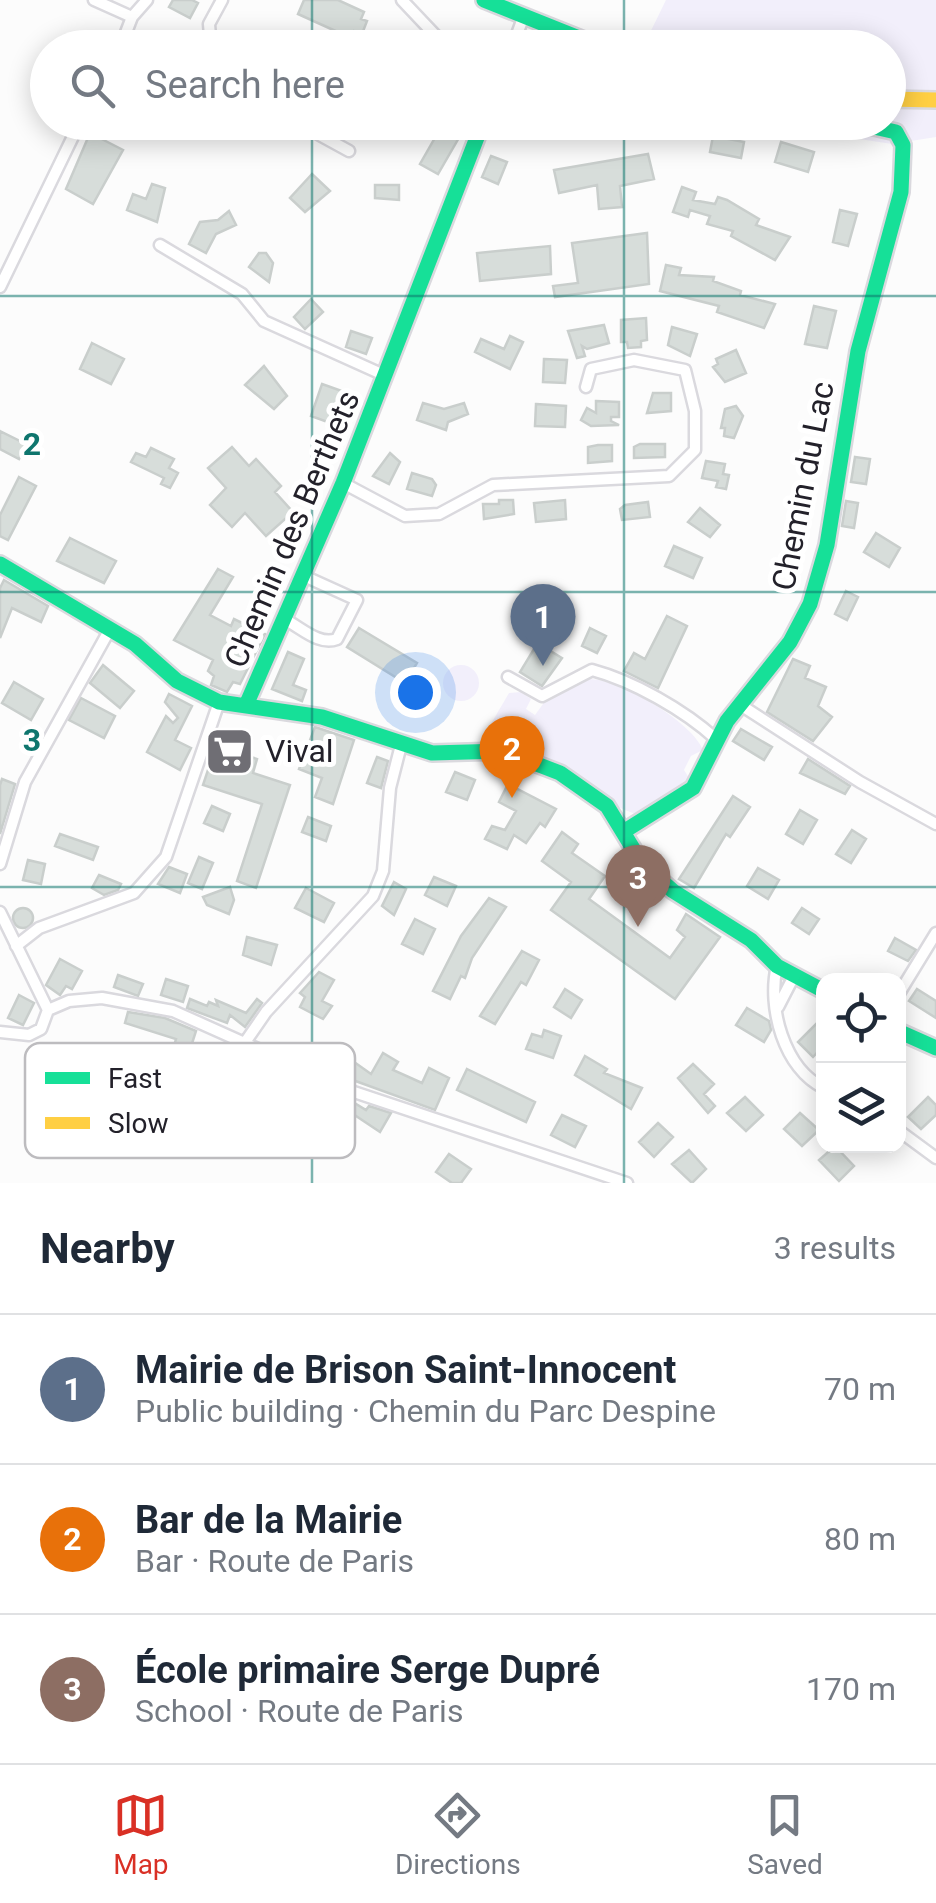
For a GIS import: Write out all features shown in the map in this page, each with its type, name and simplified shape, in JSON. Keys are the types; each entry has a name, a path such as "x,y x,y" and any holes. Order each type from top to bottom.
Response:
{"street":[{"path":"94,0 132,17"},
{"path":"127,30 132,17 147,0"},
{"path":"210,30 222,0"},
{"path":"402,0 430,30"},
{"path":"484,0 556,30"},
{"path":"519,30 524,18"},
{"path":"906,99 936,100"},
{"path":"0,287 71,140"},
{"path":"329,140 349,151"},
{"name":"Chemin des Berthets","path":"248,704 343,484 476,140"},
{"name":"Chemin du Lac","path":"623,832 687,794 739,704 783,657 810,602 858,349 895,224 903,145 899,140"},
{"name":"Chemin des Berthets","path":"160,245 242,294 264,321 386,376"},
{"path":"343,484 405,516 439,514 492,485 669,476 695,450 695,411 684,370 634,360 591,369 586,387"},
{"path":"0,564 135,644 177,681 219,702 322,718 432,753 503,750 545,766 607,806 643,865 673,891 751,940 777,966 816,987"},
{"path":"284,620 322,642 337,639 357,600 304,576"},
{"path":"0,864 25,782 110,629"},
{"path":"508,677 542,696 592,670 610,675 700,725 716,739"},
{"path":"16,946 39,928 134,893 166,857 219,702"},
{"path":"739,704 860,782 936,824"},
{"path":"246,1041 266,1012 373,896 382,871 390,788 401,745"},
{"path":"0,912 48,1010"},
{"path":"906,982 936,933"},
{"path":"777,966 774,990 792,1064 802,1077 816,1084"},
{"path":"778,1008 794,976"},
{"path":"0,1032 29,1035 41,1029 48,1010 69,1000 102,998 173,1011 250,1043"},
{"path":"906,1035 936,1048"},
{"path":"355,1092 627,1183"},
{"path":"906,1136 936,1158"}],"shaded area":[{"path":"666,0 936,0 936,137 892,144 866,140 906,140 906,30 651,30"},
{"path":"461,665 474,670 479,683 474,696 461,701 448,696 443,683 448,670"},
{"path":"587,679 634,693 670,715 696,739 703,750 691,756 684,770 691,781 683,791 640,815 621,808 530,751 485,742 485,734 509,693 521,692 531,699 526,709 535,715 548,697"}],"building":[{"path":"173,0 198,3 190,18 169,7"},
{"path":"304,0 338,0 364,12 361,19 367,21 364,30 333,30 298,14"},
{"path":"87,140 104,140 123,150 93,204 66,189"},
{"path":"434,140 458,140 438,174 420,164"},
{"path":"712,140 744,142 741,158 710,152"},
{"path":"781,142 814,152 808,172 775,162"},
{"path":"648,154 654,179 620,186 622,207 599,209 597,185 559,193 554,170"},
{"path":"491,156 507,162 498,184 482,177"},
{"path":"312,174 330,191 305,212 290,198"},
{"path":"152,184 165,188 157,222 127,210 133,194 146,199"},
{"path":"375,185 399,185 399,200 375,198"},
{"path":"682,187 696,192 693,200 715,204 718,197 727,200 759,219 756,225 790,237 775,260 731,236 733,231 707,224 710,216 690,210 688,217 673,212"},
{"path":"840,210 857,214 848,246 833,242"},
{"path":"229,211 236,225 216,234 206,253 189,244 200,222 218,220"},
{"path":"647,233 649,284 555,297 553,286 578,283 572,243"},
{"path":"550,246 551,274 480,281 477,253"},
{"path":"259,253 266,253 273,263 269,282 249,267"},
{"path":"666,265 681,268 679,275 714,277 713,281 741,291 740,295 775,304 764,328 717,312 719,306 660,291"},
{"path":"311,299 323,312 305,329 294,317"},
{"path":"814,306 836,311 827,348 805,344"},
{"path":"646,318 647,340 641,341 641,347 628,348 627,342 621,342 621,320"},
{"path":"604,325 609,343 587,349 582,346 585,356 577,358 568,331"},
{"path":"672,327 697,334 690,356 668,345"},
{"path":"351,331 372,338 366,354 346,347"},
{"path":"510,336 523,342 510,369 475,352 481,339 504,349"},
{"path":"92,343 124,359 111,384 80,369"},
{"path":"736,350 746,373 725,382 713,367 718,364 716,359"},
{"path":"544,359 567,360 565,383 543,382"},
{"path":"264,366 287,396 274,409 245,385"},
{"path":"322,384 353,395 341,427 311,416"},
{"path":"653,393 671,393 671,411 647,413"},
{"path":"596,401 619,402 619,417 611,417 611,421 619,425 591,426 581,420 587,408 596,413"},
{"path":"423,403 444,409 464,403 468,414 448,422 446,430 417,420"},
{"path":"536,404 566,406 565,427 535,426"},
{"path":"736,406 743,416 734,438 724,436 725,428 721,428 725,409"},
{"path":"0,431 26,444 19,459 0,449"},
{"path":"665,444 665,457 634,458 634,447"},
{"path":"612,445 612,461 588,463 588,447"},
{"path":"232,447 249,466 256,459 281,486 275,492 293,512 266,536 245,513 232,527 210,505 226,488 208,468"},
{"path":"151,448 174,459 169,468 178,473 170,488 161,484 164,478 131,462 136,453 146,457"},
{"path":"390,453 400,462 389,484 373,476"},
{"path":"855,457 870,459 866,484 851,482"},
{"path":"706,461 725,464 723,474 729,475 726,489 716,487 718,481 702,478"},
{"path":"412,473 432,479 436,485 432,496 407,489"},
{"path":"19,477 36,486 8,540 0,536 0,515"},
{"path":"499,500 513,500 514,514 484,519 483,504 499,504"},
{"path":"565,500 566,519 536,522 534,503"},
{"path":"846,501 858,503 854,528 842,526"},
{"path":"648,502 650,517 622,520 620,509 625,505"},
{"path":"700,508 720,525 710,537 688,522"},
{"path":"876,533 900,548 889,567 864,552"},
{"path":"70,538 116,561 104,583 57,561"},
{"path":"674,546 702,558 693,578 665,566"},
{"path":"218,569 233,577 210,615 231,626 234,619 265,634 240,684 233,682 227,692 211,685 214,676 208,671 213,660 174,640"},
{"path":"4,580 48,606 41,622 12,608 0,638 0,588"},
{"path":"846,591 858,597 847,620 835,614"},
{"path":"557,611 569,619 549,650 562,658 542,686 520,672"},
{"path":"667,616 687,626 658,688 624,671 634,653 645,659"},
{"path":"359,628 417,663 405,683 347,647"},
{"path":"590,628 606,636 597,653 582,646"},
{"path":"288,652 304,659 293,685 306,690 302,701 272,689"},
{"path":"793,659 810,666 805,678 826,687 818,706 832,717 813,741 767,712"},
{"path":"103,665 134,691 120,708 90,683"},
{"path":"14,682 43,699 31,720 2,703"},
{"path":"169,694 192,706 175,740 191,748 180,770 147,752 166,716 173,723 178,718 165,702"},
{"path":"81,698 115,716 104,738 69,720"},
{"path":"315,727 354,740 333,804 315,797 322,778 299,769"},
{"path":"741,729 772,747 764,760 733,741"},
{"path":"216,746 257,759 253,773 290,785 256,888 237,881 262,804 203,785"},
{"path":"377,757 388,761 381,788 367,783"},
{"path":"808,759 850,786 845,794 800,773"},
{"path":"455,772 475,780 467,800 446,792"},
{"path":"2,779 15,784 0,834 0,785"},
{"path":"508,784 556,809 545,827 540,823 526,843 514,835 507,849 485,839 492,826 505,830 516,811 499,802"},
{"path":"733,796 750,807 730,837 726,834 694,888 679,879"},
{"path":"212,806 230,814 223,831 204,823"},
{"path":"800,810 817,820 803,844 786,834"},
{"path":"308,817 331,826 326,841 302,832"},
{"path":"852,830 866,839 851,863 836,854"},
{"path":"562,832 578,844 572,853 605,876 589,899 670,958 685,937 677,930 686,914 720,937 675,999 551,910 571,882 542,861"},
{"path":"60,834 98,847 93,860 55,846"},
{"path":"199,857 213,863 202,889 188,883"},
{"path":"28,860 45,864 41,884 23,880"},
{"path":"169,867 187,874 180,893 158,884"},
{"path":"758,868 779,880 768,899 747,886"},
{"path":"99,875 121,884 118,890 104,895 92,888"},
{"path":"434,877 456,886 447,906 425,895"},
{"path":"394,882 406,889 394,915 382,906"},
{"path":"230,887 234,900 229,914 207,905 203,897"},
{"path":"306,888 334,903 324,922 295,908"},
{"path":"489,898 506,907 472,958 465,978 461,976 450,999 433,991 461,936"},
{"path":"19,908 27,908 33,918 27,928 19,928 13,922 13,914"},
{"path":"802,908 819,919 809,934 792,923"},
{"path":"415,919 435,929 423,954 402,944"},
{"path":"247,937 277,945 271,965 243,955"},
{"path":"895,938 916,950 908,961 888,951"},
{"path":"522,951 539,960 526,985 521,982 495,1024 480,1016"},
{"path":"60,959 82,971 72,989 66,986 60,995 46,985"},
{"path":"319,972 334,980 322,1001 332,1006 323,1019 300,1007 305,997 300,993"},
{"path":"118,975 143,984 138,996 114,987"},
{"path":"166,979 188,986 183,1002 161,995"},
{"path":"565,989 582,1000 571,1018 554,1007"},
{"path":"917,989 936,1001 936,1018 909,1001"},
{"path":"19,995 34,1003 23,1025 8,1018"},
{"path":"190,999 207,1006 209,1002 218,1006 216,1000 246,1013 257,999 262,1003 245,1027 230,1015 227,1023 187,1008"},
{"path":"747,1008 769,1021 771,1030 764,1042 736,1025"},
{"path":"128,1012 165,1018 196,1031 192,1043 175,1043 176,1039 125,1023"},
{"path":"816,1024 813,1057 798,1042"},
{"path":"544,1030 561,1036 553,1058 526,1049 532,1034 542,1037"},
{"path":"383,1053 398,1062 393,1070 422,1083 429,1068 449,1078 435,1110 355,1081 355,1063 371,1074"},
{"path":"585,1056 607,1069 604,1073 642,1088 631,1109 575,1075"},
{"path":"693,1064 714,1084 704,1094 715,1106 708,1113 678,1078"},
{"path":"467,1069 535,1102 526,1122 457,1090"},
{"path":"745,1097 763,1115 746,1131 727,1113"},
{"path":"928,1097 936,1105 936,1115 921,1129 908,1117"},
{"path":"355,1103 366,1110 369,1106 391,1113 380,1132 355,1115"},
{"path":"800,1113 816,1127 816,1133 802,1146 784,1129"},
{"path":"562,1115 586,1126 575,1147 551,1135"},
{"path":"658,1123 673,1137 654,1157 639,1142"},
{"path":"689,1150 706,1169 692,1183 672,1164"},
{"path":"827,1153 842,1153 854,1166 839,1181 819,1160"},
{"path":"449,1154 471,1169 461,1183 452,1183 436,1172"}],"traffic: fast":[{"path":"484,0 559,30"},
{"path":"247,703 343,483 476,140"},
{"path":"623,832 693,788 727,721 790,642 810,604 827,545 858,351 901,192 900,140"},
{"path":"0,564 135,644 177,681 219,702 322,717 432,753 503,751 560,773 607,806 643,865 673,891 751,940 777,966 816,987"},
{"path":"906,1035 936,1048"}],"traffic: slow":[{"path":"906,99 936,100"}],"place":[{"name":"Mairie de Brison Saint-Innocent","path":"543,666"},
{"name":"Vival","path":"230,751"},
{"name":"Bar de la Mairie","path":"512,798"},
{"name":"École primaire Serge Dupré","path":"638,927"}]}
